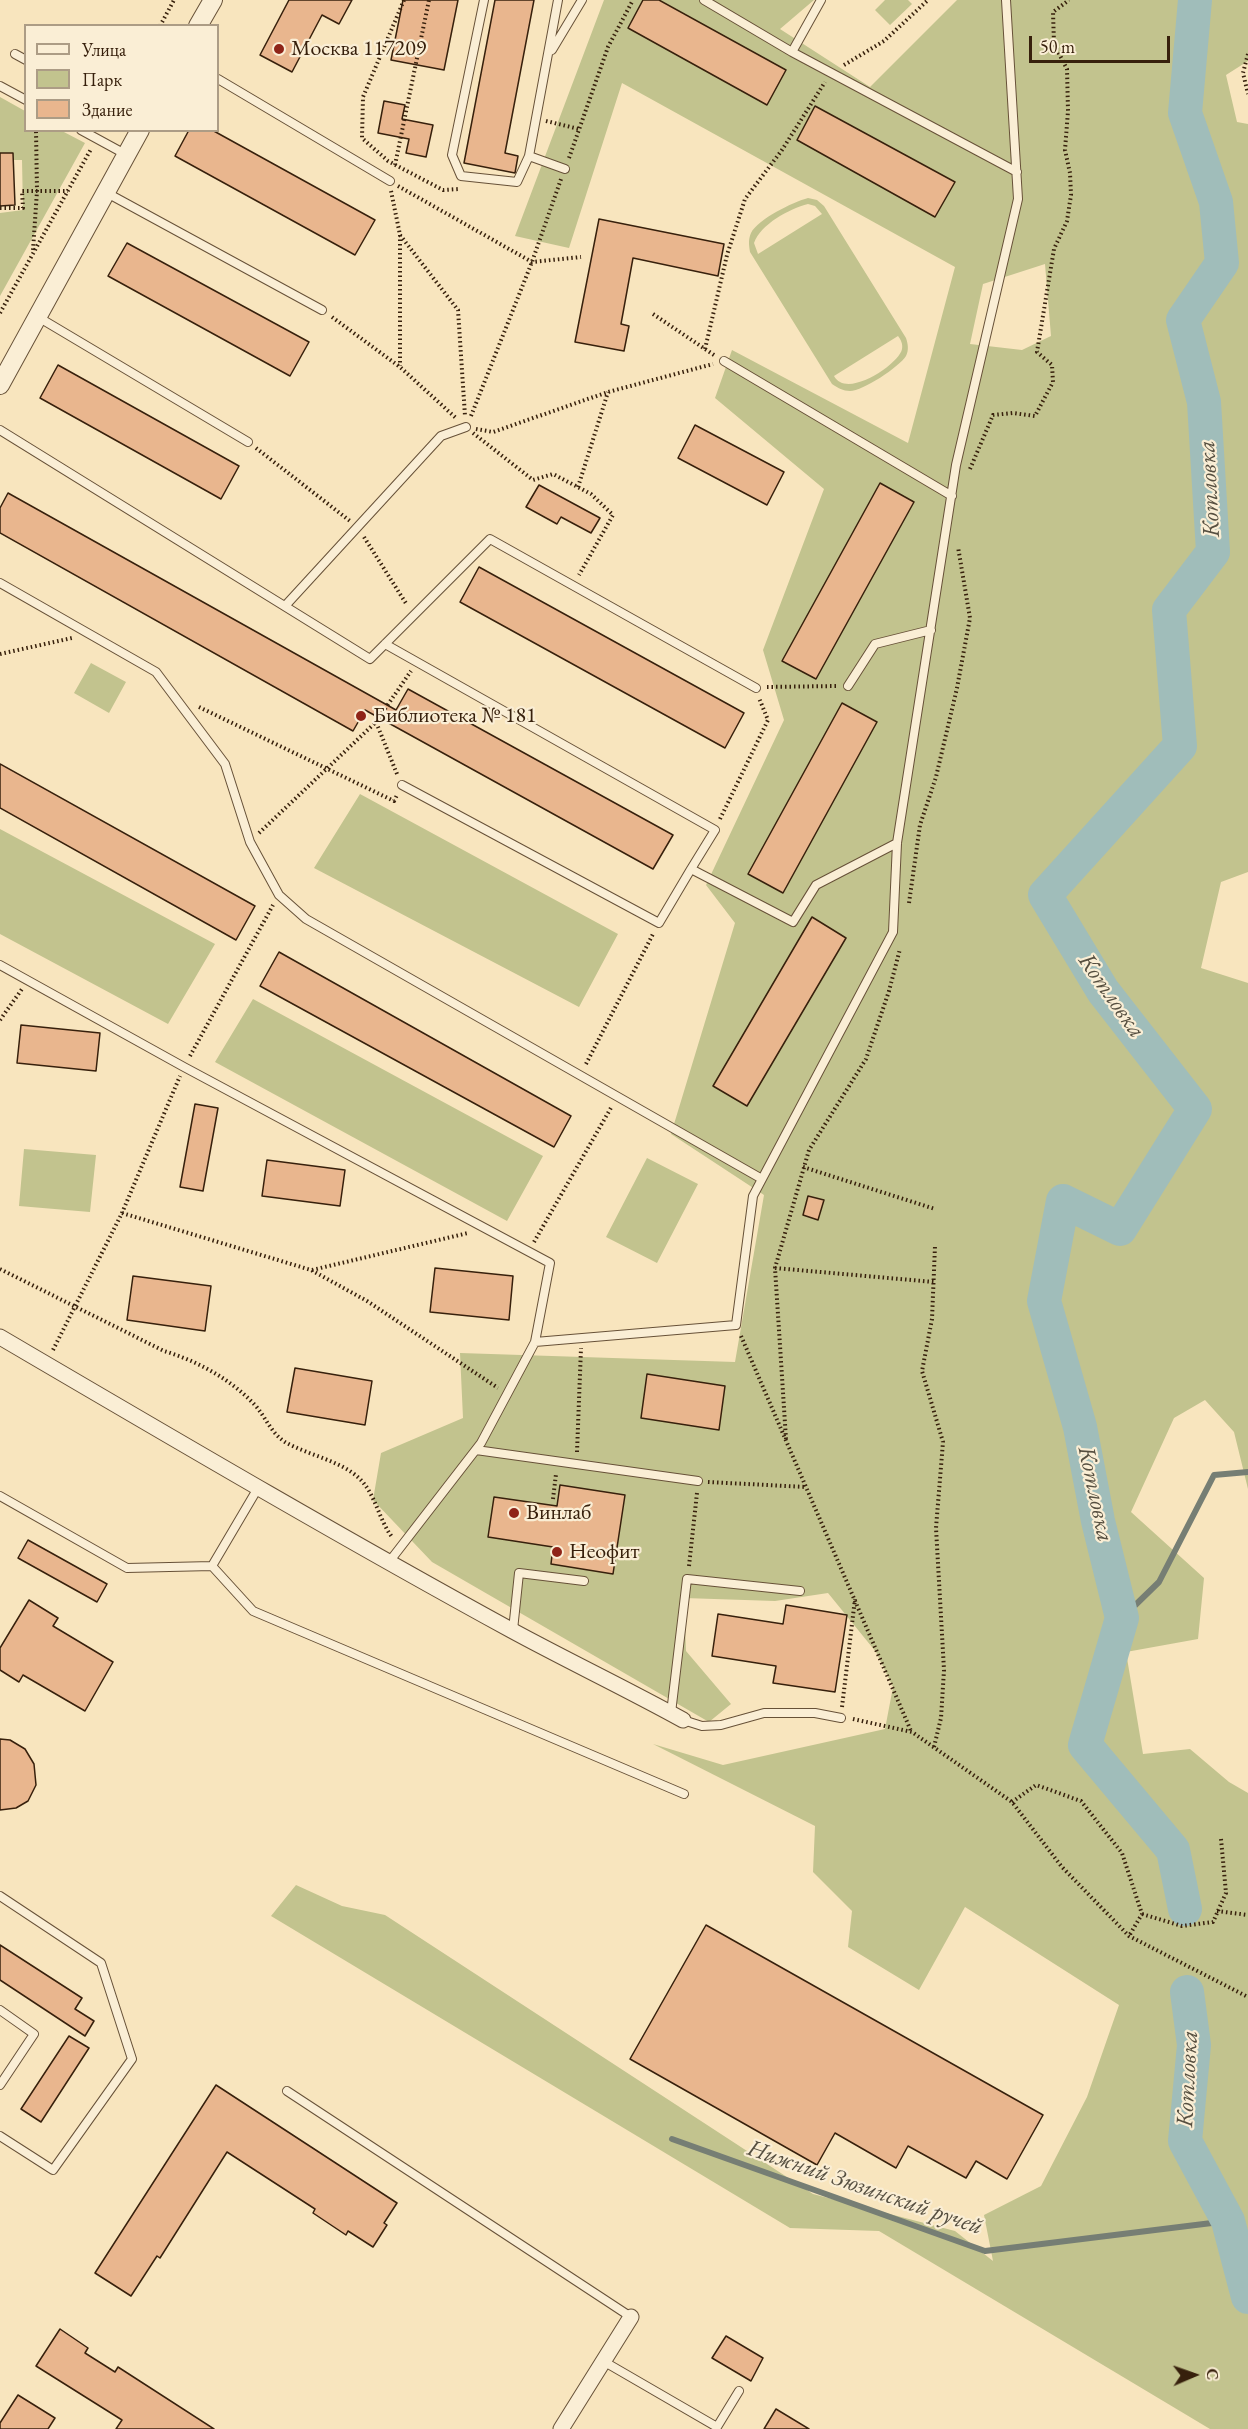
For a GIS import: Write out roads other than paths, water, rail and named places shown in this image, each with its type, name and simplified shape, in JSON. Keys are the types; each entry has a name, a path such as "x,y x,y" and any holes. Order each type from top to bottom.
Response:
{"street":[{"path":"199,24 213,0"},
{"path":"0,385 139,132"},
{"path":"0,1337 389,1562 677,1717"},
{"path":"561,2429 631,2317"}],"lane":[{"path":"484,0 452,155 461,176 517,182 529,156 558,0"},
{"path":"549,56 582,0"},
{"path":"704,0 792,52 1017,172"},
{"path":"792,52 821,0"},
{"path":"535,1342 736,1325 753,1196 893,932 897,843 956,465 1018,199 1006,0"},
{"path":"15,54 24,59"},
{"path":"219,79 390,181"},
{"path":"0,86 24,99"},
{"path":"85,132 127,155"},
{"path":"529,156 565,169"},
{"path":"106,192 322,310"},
{"path":"38,317 248,442"},
{"path":"724,361 952,496"},
{"path":"285,606 441,436 466,427"},
{"path":"0,430 370,659 489,539 756,688"},
{"path":"0,583 156,672 225,764 250,842 279,896 306,919 762,1179"},
{"path":"848,686 875,644 931,630"},
{"path":"385,644 715,830 659,923 402,785"},
{"path":"691,869 793,922 816,885 897,843"},
{"path":"0,965 184,1067 550,1263 535,1342 476,1450 389,1562"},
{"path":"476,1450 698,1481"},
{"path":"212,1566 258,1488"},
{"path":"0,1496 127,1568 212,1566 253,1611 684,1794"},
{"path":"513,1630 519,1573 584,1581"},
{"path":"800,1591 687,1579 677,1717 702,1726 721,1725 764,1713 815,1713 841,1718"},
{"path":"0,1896 101,1963 132,2059 53,2170 0,2136"},
{"path":"0,2010 34,2034 0,2085"},
{"path":"287,2091 631,2317"},
{"path":"603,2361 717,2427 739,2391"}],"waterway":[{"name":"Котловка","path":"1185,1909 1173,1850 1085,1745 1122,1618 1098,1521 1080,1427 1044,1301 1063,1201 1120,1229 1195,1109 1103,991 1045,895 1180,746 1169,610 1213,552 1204,402 1183,320 1222,263 1216,202 1185,113 1195,0"},
{"path":"1122,1618 1159,1582 1214,1475 1248,1472"},
{"name":"Котловка","path":"1187,1992 1194,2045 1185,2141 1228,2221 1248,2297"},
{"name":"Нижний Зюзинский ручей","path":"672,2139 985,2251 1228,2221"}],"place":[{"name":"Москва 117209","path":"279,49"},
{"name":"Библиотека № 181","path":"361,716"},
{"name":"Винлаб","path":"514,1513"},
{"name":"Неофит","path":"557,1552"}]}
